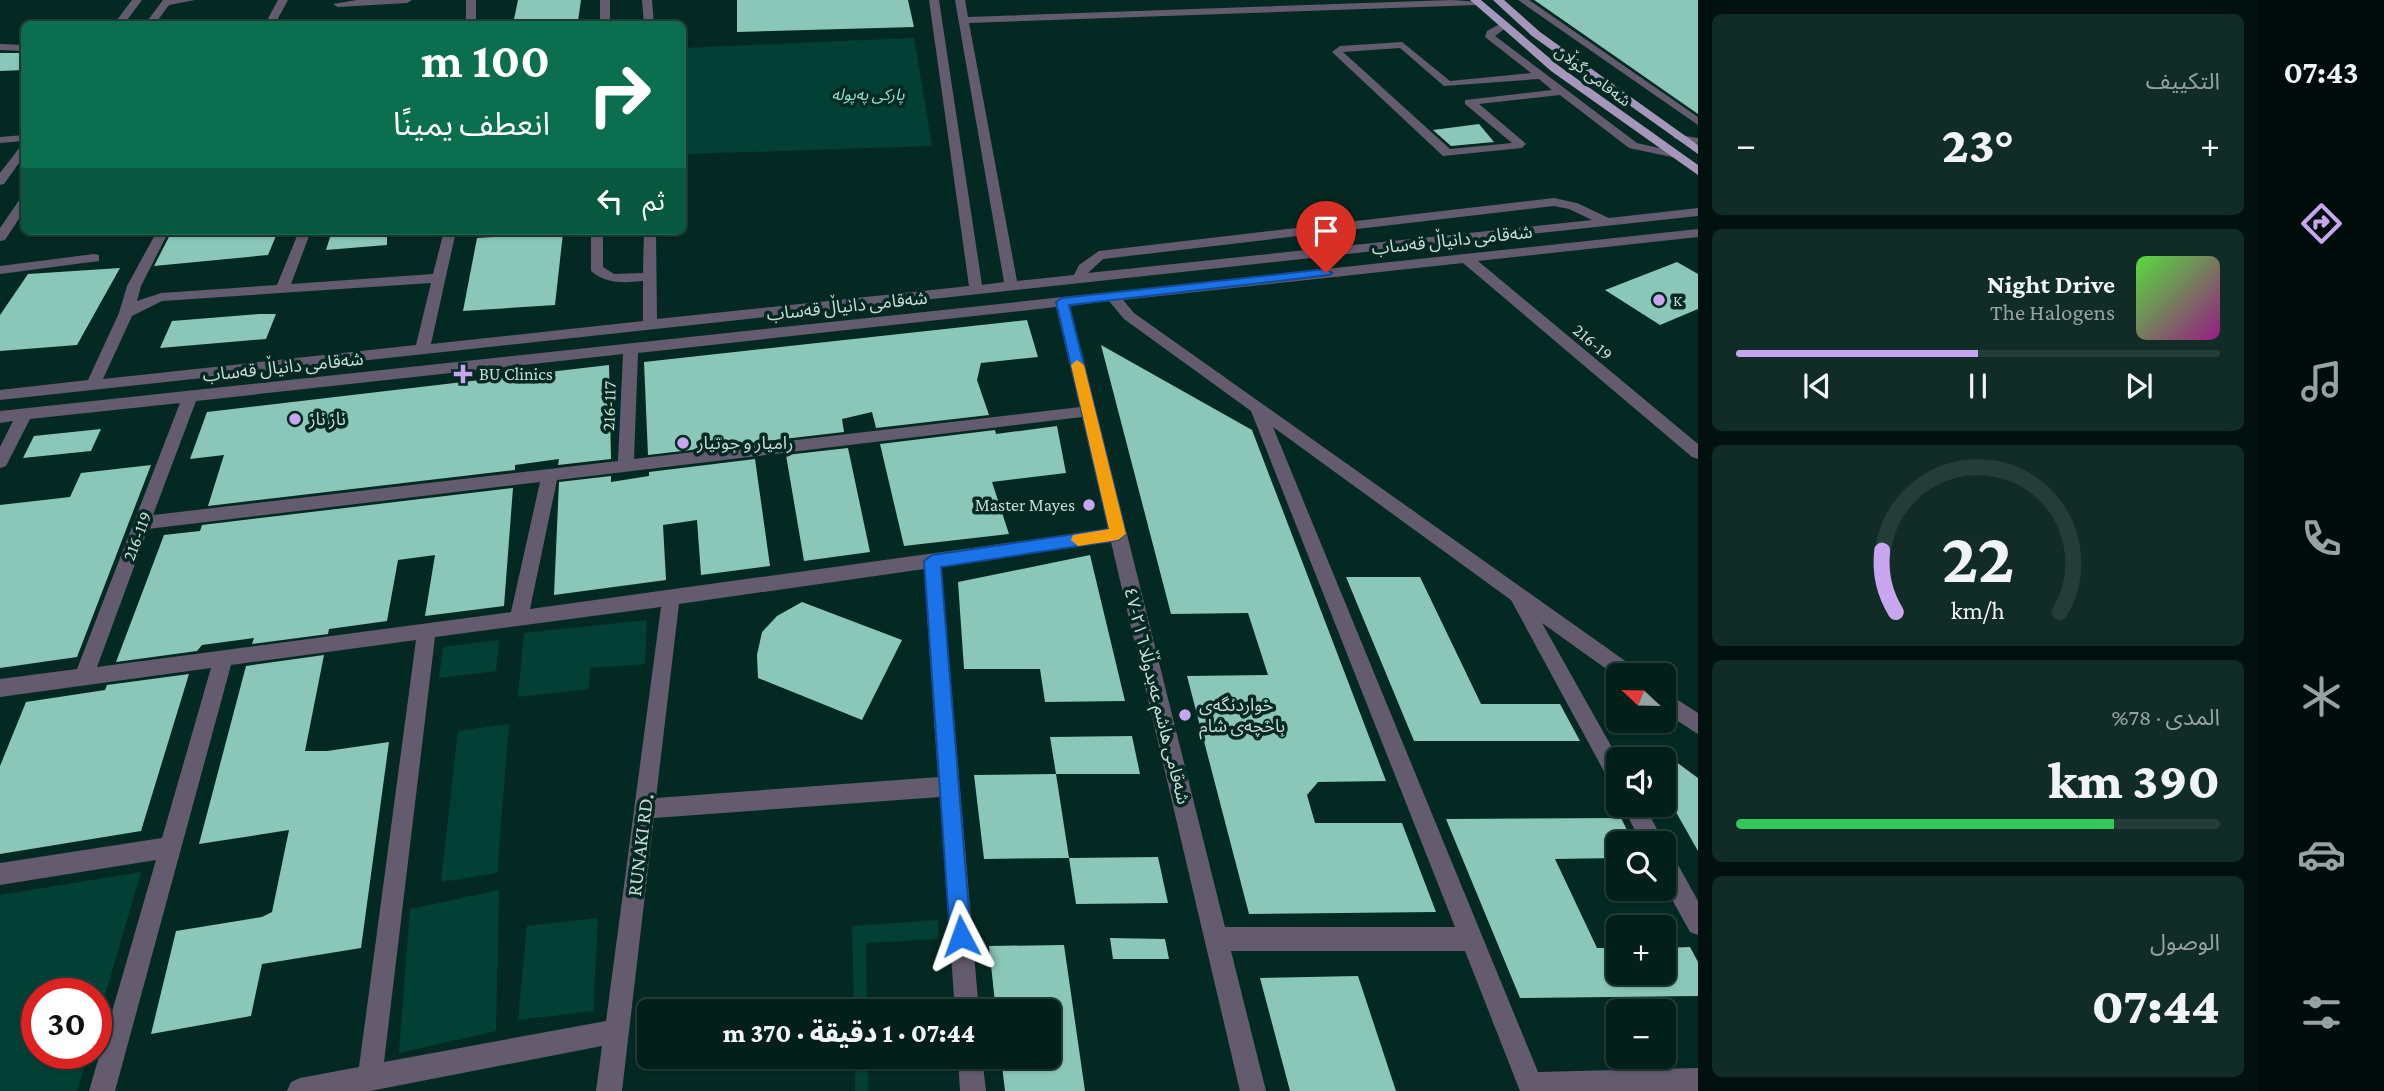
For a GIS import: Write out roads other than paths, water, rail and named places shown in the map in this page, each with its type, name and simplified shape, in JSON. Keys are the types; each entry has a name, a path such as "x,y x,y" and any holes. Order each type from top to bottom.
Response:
{"main road":[{"name":"شەقامی گوڵان","path":"1498,0 1536,34 1698,150"},
{"name":"شەقامی گوڵان","path":"1476,1 1502,27 1601,103 1698,172"}],"street":[{"path":"121,21 137,0"},
{"path":"152,21 167,1 190,0"},
{"path":"272,21 283,0"},
{"path":"338,4 407,0"},
{"path":"471,0 471,21"},
{"path":"605,0 605,21"},
{"path":"647,0 649,21"},
{"path":"934,0 976,290"},
{"path":"960,0 1011,286"},
{"path":"1523,0 1698,122"},
{"path":"964,20 1476,1"},
{"path":"1502,27 1491,33 1490,37 1633,146 1677,156"},
{"path":"0,39 7,39 0,46"},
{"path":"1402,45 1448,84 1520,144 1447,153 1442,151 1337,52 1402,45"},
{"path":"0,46 21,48"},
{"path":"1448,84 1539,76"},
{"path":"1469,102 1561,92"},
{"path":"1678,136 1698,141"},
{"path":"0,140 21,138"},
{"path":"0,181 21,153"},
{"path":"1079,279 1084,268 1099,255 1553,202 1573,206 1607,221"},
{"path":"0,237 21,206"},
{"name":"شەقامی دانیاڵ قەساب","path":"0,395 1698,212"},
{"name":"شەقامی دانیاڵ قەساب","path":"0,417 1698,233"},
{"path":"93,385 126,313 134,286 161,235"},
{"path":"284,288 304,235"},
{"path":"422,349 449,235"},
{"path":"597,235 596,268 601,274 625,279 649,276"},
{"path":"650,235 650,325"},
{"path":"0,270 94,258"},
{"name":"216-19","path":"1466,258 1698,453"},
{"path":"126,313 144,303 162,298 438,278"},
{"path":"1112,296 1129,316 1613,663"},
{"name":"شەقامی هاشم عەبدوڵڵا ٢١٦-٤٧","path":"1062,302 1253,1091"},
{"path":"800,309 803,330"},
{"name":"216-117","path":"626,466 631,348"},
{"name":"216-119","path":"84,676 190,396"},
{"path":"1257,407 1531,1088 1698,1081"},
{"path":"142,523 1089,411"},
{"path":"0,462 25,414"},
{"path":"519,618 550,474"},
{"path":"0,688 671,598 1118,534"},
{"path":"932,561 966,999"},
{"path":"1516,591 1606,755"},
{"name":"RUNAKI RD.","path":"609,1091 671,598"},
{"path":"370,1078 427,630"},
{"path":"103,1091 225,657"},
{"path":"1676,709 1698,725"},
{"path":"645,809 949,786"},
{"path":"0,874 171,848"},
{"path":"1676,884 1698,924"},
{"path":"1216,939 1472,939"},
{"path":"300,1091 617,1031"},
{"path":"971,1069 973,1091"}],"place":[{"name":"K","path":"1659,300"},
{"name":"BU Clinics","path":"463,374"},
{"name":"ناز ناز","path":"295,419"},
{"name":"رامیار و جوتیار","path":"683,443"},
{"name":"Master Mayes","path":"1089,505"},
{"name":"خواردنگەی باخچەی شام","path":"1185,715"}],"park label":[{"name":"پارکی پەپولە","path":"868,94"}]}
